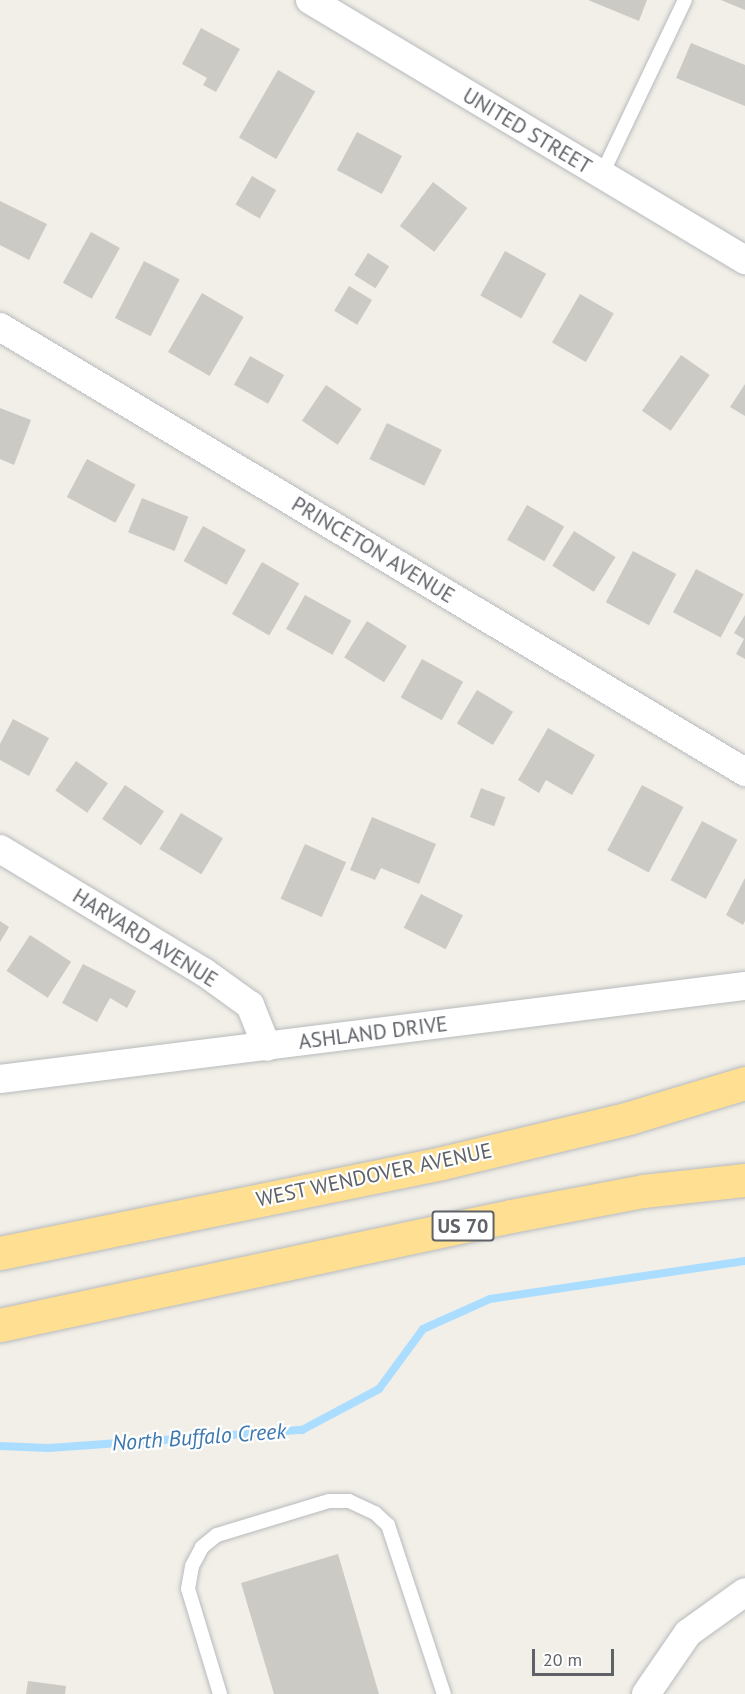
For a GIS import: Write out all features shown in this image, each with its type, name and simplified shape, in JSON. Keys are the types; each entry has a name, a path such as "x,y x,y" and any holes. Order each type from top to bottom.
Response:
{"highway":[{"name":"WEST WENDOVER AVENUE","path":"0,1253 442,1163 629,1118 745,1083"},
{"name":"US 70","path":"0,1325 511,1216 643,1191 745,1180"}],"street":[{"name":"UNITED STREET","path":"310,0 745,260"},
{"name":"PRINCETON AVENUE","path":"0,327 745,772"},
{"name":"HARVARD AVENUE","path":"0,849 204,972 250,1005 267,1047"},
{"name":"ASHLAND DRIVE","path":"0,1079 745,986"},
{"path":"646,1694 688,1633 745,1592"}],"lane":[{"path":"601,176 685,0"},
{"path":"220,1694 188,1589 192,1566 202,1547 217,1535 329,1500 349,1501 375,1513 388,1525 444,1694"}],"building":[{"path":"588,0 647,0 639,21"},
{"path":"721,0 745,0 745,10"},
{"path":"201,28 240,49 216,92 203,85 207,78 182,64"},
{"path":"691,43 745,65 745,106 676,78"},
{"path":"278,70 315,92 276,159 239,138"},
{"path":"357,132 402,156 382,194 337,170"},
{"path":"252,176 276,190 260,219 236,205"},
{"path":"433,182 467,208 434,252 400,226"},
{"path":"0,201 47,224 29,260 0,245"},
{"path":"91,232 120,248 92,299 63,283"},
{"path":"505,251 546,274 521,318 480,296"},
{"path":"368,253 389,266 375,288 354,275"},
{"path":"144,261 180,279 151,336 115,318"},
{"path":"349,286 372,300 357,325 334,311"},
{"path":"202,293 244,317 210,376 168,352"},
{"path":"580,294 614,313 586,362 552,342"},
{"path":"681,355 710,375 671,431 642,411"},
{"path":"250,356 284,375 268,404 234,385"},
{"path":"745,384 745,416 730,407"},
{"path":"326,385 362,409 338,445 302,421"},
{"path":"0,408 31,420 14,465 0,459"},
{"path":"387,423 442,450 424,486 369,459"},
{"path":"87,459 136,485 115,523 67,497"},
{"path":"142,498 188,517 174,551 128,532"},
{"path":"527,505 564,526 544,561 507,540"},
{"path":"203,526 246,550 226,585 184,561"},
{"path":"574,531 616,557 594,592 552,566"},
{"path":"633,551 676,574 649,625 606,602"},
{"path":"262,562 299,584 269,635 232,614"},
{"path":"696,569 744,594 721,638 673,612"},
{"path":"305,595 351,621 332,655 286,629"},
{"path":"745,615 745,659 736,654 744,639 734,633"},
{"path":"367,621 407,646 384,682 344,657"},
{"path":"422,659 463,682 442,720 401,697"},
{"path":"477,690 513,712 493,745 457,723"},
{"path":"13,719 49,738 29,776 0,760 0,744"},
{"path":"548,728 595,755 572,795 546,780 539,793 518,780"},
{"path":"76,761 108,783 87,813 55,790"},
{"path":"125,785 164,811 141,845 102,819"},
{"path":"642,785 683,807 649,872 607,850"},
{"path":"481,788 505,797 494,826 470,817"},
{"path":"181,813 223,838 201,874 159,849"},
{"path":"372,817 436,844 419,884 381,868 375,880 350,870"},
{"path":"702,821 737,840 706,899 671,880"},
{"path":"305,844 346,862 322,917 281,899"},
{"path":"745,878 745,921 743,925 726,915"},
{"path":"421,894 463,915 446,949 404,928"},
{"path":"0,921 9,927 0,942"},
{"path":"30,935 71,962 48,998 7,971"},
{"path":"83,964 136,991 127,1008 110,998 97,1022 62,1003"},
{"path":"338,1554 379,1694 274,1694 241,1583"},
{"path":"28,1681 66,1686 65,1694 26,1694"}],"waterway":[{"name":"North Buffalo Creek","path":"0,1446 49,1448 302,1430 379,1389 423,1329 490,1299 745,1261"}]}
